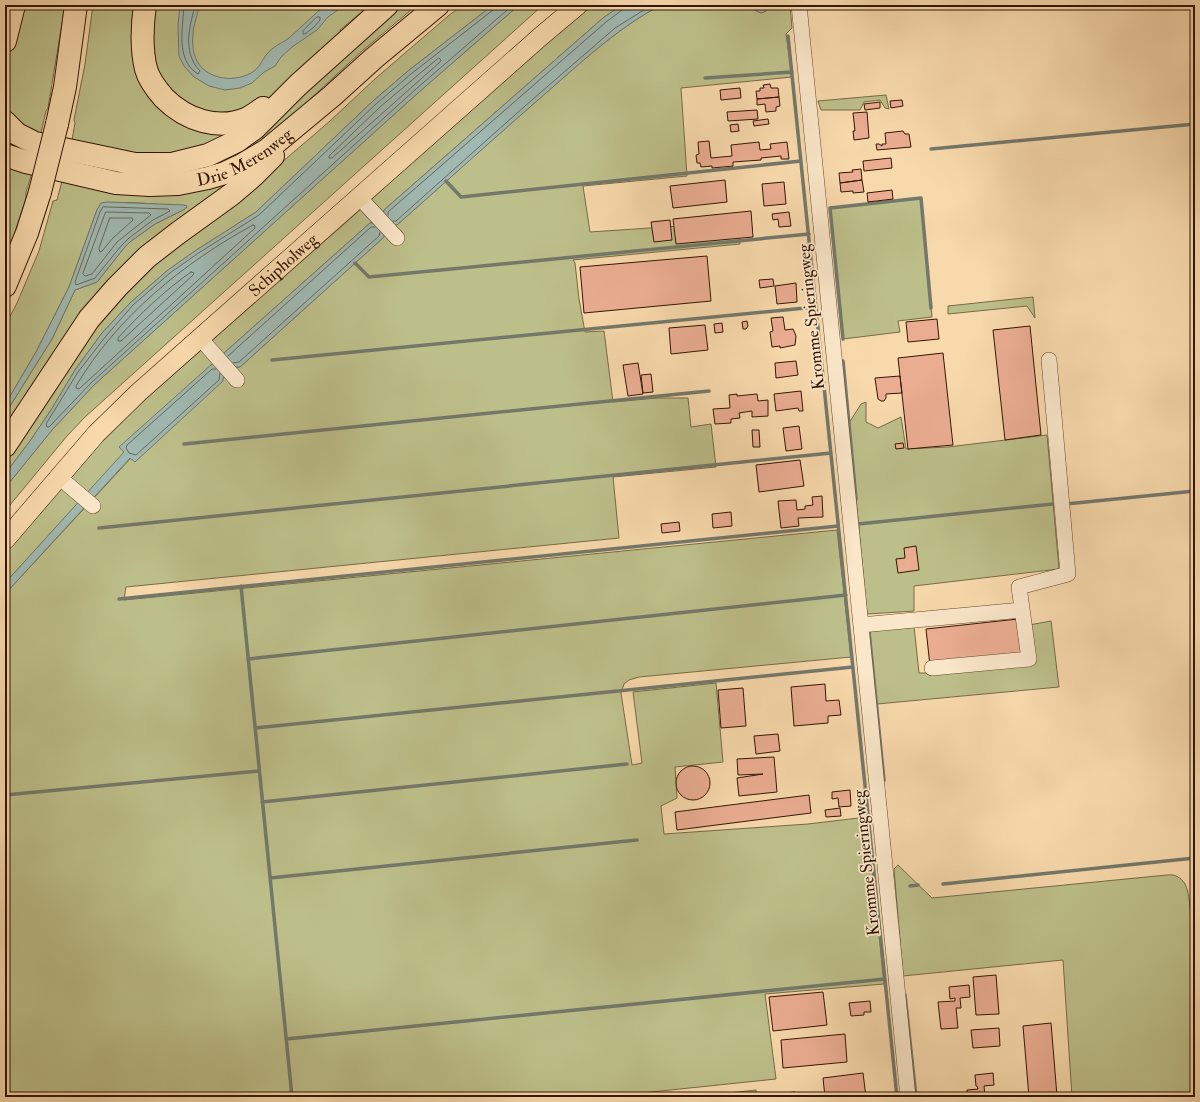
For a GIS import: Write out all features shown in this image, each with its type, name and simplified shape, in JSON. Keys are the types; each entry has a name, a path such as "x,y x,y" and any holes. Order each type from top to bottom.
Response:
{"highway":[{"path":"5,41 14,5"},
{"path":"5,286 27,232 40,192 57,124 76,5"},
{"path":"145,5 143,22 143,49 147,70 151,80 169,103 186,115 200,121 214,123 240,121 249,118 298,85"},
{"name":"Drie Merenweg","path":"5,122 17,134 35,143 135,164 172,164 208,155 237,141 255,128 298,85 387,5"},
{"name":"Drie Merenweg","path":"5,155 26,162 116,183 150,185 178,184 219,174 254,159 267,150 438,5"},
{"path":"5,446 90,319 117,287 147,257 178,232 232,194 253,176 332,96"}],"main road":[{"name":"Schipholweg","path":"5,540 96,434 139,392 578,5"}],"street":[{"name":"Kromme Spieringweg","path":"799,5 908,1097"},
{"path":"359,197 388,229"},
{"path":"200,338 228,370"},
{"path":"932,668 1029,659 1019,587 1068,574 1049,360"},
{"path":"59,477 88,502"},
{"path":"861,625 1022,610"}],"green space":[{"path":"17,5 65,5 48,108 40,137 8,117 5,111 5,55"},
{"path":"93,5 139,5 147,87 228,130 228,140 161,159 71,146"},
{"path":"150,5 370,5 340,30 341,34 266,101 253,108 215,116 172,97 154,67"},
{"path":"401,5 417,5 363,50 263,143 213,170 142,178 73,167 202,162"},
{"path":"463,5 493,5 408,71 373,101 256,212 168,270 130,303 102,333 75,370 30,441 5,474 5,460 99,321 155,263 260,181 330,121 376,78 448,16"},
{"path":"519,5 543,5 85,417 67,436 5,511 5,488 52,430 94,385 419,92"},
{"path":"590,5 622,5 603,18 384,210 383,218 377,223 370,223 224,353 223,359 120,447 125,452 5,583 5,553 77,468 122,420 352,217 563,25"},
{"path":"661,5 744,5 761,13 766,11 769,5 790,5 792,28 786,34 792,77 681,88 687,176 583,186 590,232 739,222 740,244 573,260 575,263 579,299 585,332 604,331 613,402 657,398 688,398 691,427 711,424 716,467 613,477 619,538 126,587 124,600 837,530 851,657 639,677 629,680 624,684 621,693 632,765 642,763 633,692 716,683 723,762 675,767 677,798 661,806 664,834 808,824 867,817 884,984 765,994 776,1079 603,1097 5,1097 5,594 131,458 135,462 224,373 231,367 240,367 384,237 384,231 390,225 397,225 514,120 592,53 632,22"},
{"path":"886,95 889,109 885,108 880,100 864,102 860,110 821,110 818,101"},
{"path":"5,164 32,173 26,192 26,199 5,261"},
{"path":"245,172 180,226 5,432 5,414 52,339 75,290 97,282 131,241 155,224 187,207 133,203 101,204 97,210 69,287 36,352 5,405 5,326 17,303 39,251 53,201 57,200 62,181"},
{"path":"921,198 932,317 898,321 900,332 843,339 830,208"},
{"path":"1033,297 1035,318 1027,306 948,314 948,306"},
{"path":"866,402 866,422 878,428 901,417 906,449 948,447 1047,435 1059,569 914,586 914,611 867,614 849,423 861,404"},
{"path":"1051,621 1059,687 877,704 869,631 914,626 919,673 925,673 1033,663 1029,625"},
{"path":"898,865 932,898 1167,875 1172,875 1179,878 1187,888 1190,903 1194,966 1195,1097 1072,1097 1063,960 903,976 894,869"},
{"path":"756,1090 757,1097 694,1097"}],"water":[{"path":"180,5 199,5 194,28 193,42 193,49 197,62 212,75 223,78 235,78 244,76 254,71 274,47 289,38 325,5 345,5 328,17 317,30 292,47 281,57 275,66 264,72 252,83 240,88 225,90 209,86 194,77 184,66 179,56 178,25"},
{"path":"493,5 519,5 419,92 94,385 52,430 5,488 5,474 51,410 75,370 102,333 130,303 168,270 256,212 373,101 408,71"},
{"path":"622,5 661,5 632,22 592,53 397,225 390,225 384,231 384,237 240,367 231,367 224,373 223,381 135,462 130,458 5,594 5,583 124,452 119,447 212,364 216,365 223,359 224,353 370,223 377,223 383,218 384,210 603,18"},
{"path":"744,5 769,5 766,11 761,13"},
{"path":"108,202 187,206 185,209 155,224 131,241 97,282 75,290 52,339 5,414 5,405 36,352 69,287 97,210 101,203"}],"building":[{"path":"770,84 771,88 778,88 779,97 757,99 756,91 760,91 760,88 764,88 763,85"},
{"path":"740,88 741,98 721,100 720,90"},
{"path":"779,97 780,106 776,107 776,111 766,112 765,104 757,105 757,99"},
{"path":"902,100 903,106 891,108 890,101"},
{"path":"880,102 880,108 865,110 864,104"},
{"path":"757,110 758,119 728,121 727,112"},
{"path":"867,112 869,138 854,140 853,131 855,131 853,113"},
{"path":"768,119 769,124 754,126 753,121"},
{"path":"738,124 739,131 731,132 730,125"},
{"path":"903,131 905,134 909,134 911,147 877,150 876,144 882,146 882,144 886,144 885,133"},
{"path":"709,141 711,158 732,156 731,145 759,142 760,150 771,149 770,144 787,142 789,159 781,159 781,156 761,158 761,160 733,162 733,166 712,168 712,166 701,167 700,163 697,163 696,155 699,154 698,142"},
{"path":"891,158 892,168 864,171 863,161"},
{"path":"861,169 862,180 840,183 839,173 853,172 852,170"},
{"path":"725,180 727,202 673,208 670,186"},
{"path":"862,180 864,192 841,192 840,183"},
{"path":"784,182 786,204 764,206 762,184"},
{"path":"892,190 893,199 868,202 867,193"},
{"path":"751,211 753,237 676,244 673,219"},
{"path":"789,212 791,226 779,227 778,219 773,220 772,214"},
{"path":"670,220 672,240 654,242 651,222"},
{"path":"707,256 711,301 584,313 580,267"},
{"path":"773,279 774,286 760,288 759,280"},
{"path":"796,283 797,302 777,304 775,286"},
{"path":"783,317 785,330 793,329 796,336 795,345 780,348 780,346 772,347 770,332 773,331 771,318"},
{"path":"937,319 939,339 908,342 906,322"},
{"path":"747,321 748,326 746,329 743,329 742,322"},
{"path":"722,323 723,332 715,333 714,324"},
{"path":"705,325 708,350 671,354 669,328"},
{"path":"1030,326 1041,435 1005,440 993,330"},
{"path":"943,353 953,445 908,449 898,358"},
{"path":"796,361 798,375 776,378 775,363"},
{"path":"638,363 643,394 628,396 623,365"},
{"path":"651,374 653,392 643,393 641,375"},
{"path":"900,376 902,393 886,394 884,401 878,399 875,378"},
{"path":"801,391 803,411 799,411 798,408 776,411 774,394"},
{"path":"737,394 737,396 757,394 758,401 768,400 768,416 752,417 752,411 739,413 740,418 731,419 731,423 715,424 713,409 730,408 729,395"},
{"path":"799,426 802,449 786,451 783,428"},
{"path":"752,430 759,430 760,447 753,447"},
{"path":"903,443 904,448 896,449 895,444"},
{"path":"800,460 804,486 759,492 756,465"},
{"path":"822,496 823,517 798,518 799,526 781,528 778,501 796,500 797,510 805,509 805,506 813,505 812,497"},
{"path":"731,512 732,526 713,528 712,514"},
{"path":"679,522 680,531 662,533 661,524"},
{"path":"916,546 919,570 898,573 896,559 905,558 904,548"},
{"path":"1018,619 1022,656 930,666 926,629"},
{"path":"825,684 826,701 839,700 841,715 828,716 828,723 794,726 791,687"},
{"path":"743,688 746,726 721,728 718,690"},
{"path":"778,734 780,751 756,754 754,736"},
{"path":"774,757 777,792 739,796 737,778 763,774 738,775 737,759"},
{"path":"690,766 696,766 700,767 707,773 710,783 709,790 703,797 696,800 690,800 686,799 679,793 676,786 676,780 677,776 683,769"},
{"path":"850,790 851,806 839,807 838,798 832,799 832,792"},
{"path":"809,795 811,813 677,830 675,812"},
{"path":"840,808 841,816 826,817 825,810"},
{"path":"996,975 999,1014 976,1015 973,977"},
{"path":"969,985 970,997 960,998 961,1008 956,1008 958,1028 941,1029 938,1002 955,1001 955,998 950,999 949,987"},
{"path":"823,992 827,1025 773,1031 769,997"},
{"path":"870,1001 871,1012 864,1012 864,1015 851,1016 849,1003"},
{"path":"1051,1023 1057,1096 1029,1097 1023,1026"},
{"path":"999,1028 1000,1046 973,1048 971,1030"},
{"path":"845,1034 847,1062 783,1068 781,1040"},
{"path":"863,1073 866,1097 825,1097 823,1078"},
{"path":"993,1073 994,1085 984,1086 985,1097 967,1097 967,1090 978,1089 976,1086 975,1075"},
{"path":"795,1092 796,1097 748,1097"}],"waterway":[{"path":"788,36 897,1097"},
{"path":"705,78 792,72"},
{"path":"931,149 1195,124"},
{"path":"446,181 461,197 801,161"},
{"path":"843,339 830,208 921,198 931,308"},
{"path":"355,263 369,277 809,234"},
{"path":"272,360 816,307"},
{"path":"843,361 856,499"},
{"path":"184,444 709,391"},
{"path":"99,528 831,453"},
{"path":"1066,504 1195,491"},
{"path":"858,528 858,524 1053,504"},
{"path":"119,599 838,526"},
{"path":"241,586 292,1097"},
{"path":"248,659 846,595"},
{"path":"869,631 884,780"},
{"path":"255,728 853,667"},
{"path":"262,802 627,764"},
{"path":"5,795 259,771"},
{"path":"270,878 637,840"},
{"path":"943,884 1195,858"},
{"path":"910,886 918,885"},
{"path":"286,1039 885,979"},
{"path":"905,995 916,1097"}]}
